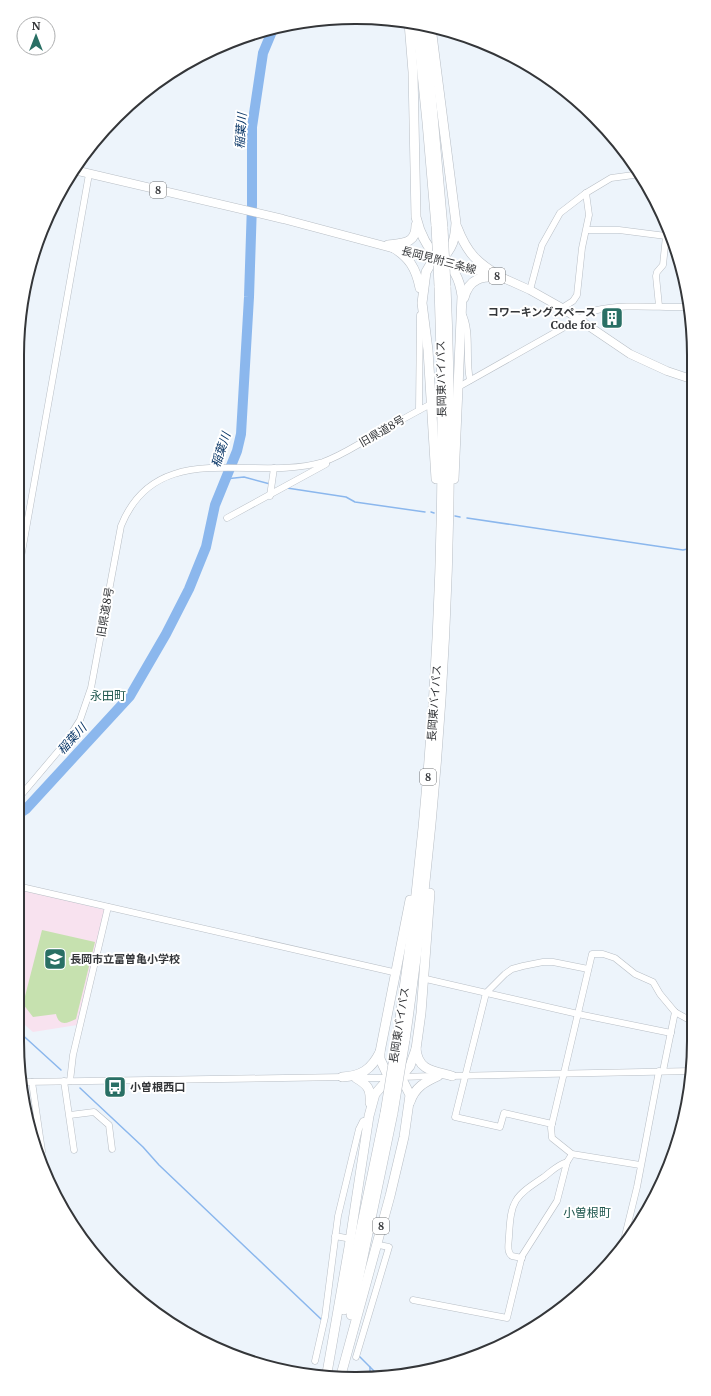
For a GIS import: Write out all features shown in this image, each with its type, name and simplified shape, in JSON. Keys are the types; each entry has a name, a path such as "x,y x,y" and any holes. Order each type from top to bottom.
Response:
{"highway":[{"path":"389,246 401,244 412,239 415,235 414,94 409,28"},
{"name":"長岡東バイパス","path":"418,30 439,227"},
{"name":"長岡東バイパス","path":"338,1371 370,1227 420,930 443,682 449,522 449,354 442,286 425,31"},
{"path":"423,304 426,272 430,265 440,259 453,245 456,222 433,33"},
{"path":"416,217 421,235 430,250 451,266 459,281 462,309"},
{"path":"456,222 463,243 470,254 490,271 501,277"},
{"path":"389,246 403,254 413,265 418,278 423,304 428,350 436,492 441,512"},
{"path":"449,522 454,489 462,309 466,288 472,281 480,278 501,277"},
{"name":"長岡東バイパス","path":"401,1040 431,748 438,620 441,512 442,286"},
{"name":"8","path":"380,1052 406,924 431,748"},
{"name":"8","path":"342,1371 390,1196 410,1102 408,1091 401,1077 410,1066 416,1049 424,979 436,768"},
{"path":"416,1049 416,1055 423,1067 431,1072 452,1076"},
{"path":"342,1077 354,1076 366,1071 374,1064 380,1052"},
{"path":"380,1052 389,1078"},
{"path":"410,1102 416,1089 426,1081 438,1076"},
{"path":"356,1078 365,1083 370,1090 369,1118"},
{"name":"8","path":"328,1370 369,1118 375,1094 389,1078"},
{"name":"長岡東バイパス","path":"329,1371 389,1113"}],"main road":[{"name":"8","path":"80,172 88,174"},
{"name":"長岡見附三条線","path":"88,174 284,219 440,259 501,277 530,290 562,308 630,354 667,371 687,378"}],"street":[{"path":"24,545 88,174"},
{"path":"530,290 539,252 545,236 560,213 611,178 634,175"},
{"path":"562,308 576,299 582,248 589,215 586,194"},
{"path":"587,230 619,230 664,236"},
{"path":"659,306 656,276 657,272 663,265 666,239"},
{"path":"419,410 420,314 423,304"},
{"path":"462,384 579,319 587,313 603,308 683,307"},
{"path":"462,309 466,321 467,367 470,380"},
{"name":"旧県道8号","path":"24,792 66,742 80,720 93,677 117,540 122,522 130,507 146,489 165,477 184,471 220,468 274,468 311,465 344,453 429,405"},
{"path":"227,518 270,496 344,453"},
{"path":"270,496 274,468"},
{"path":"24,888 393,972"},
{"path":"74,1150 67,1081 108,907"},
{"path":"640,1165 572,1154 552,1138 552,1124 592,954 603,954 615,958 635,974 653,982 660,994 676,1012 687,1018"},
{"path":"552,1124 504,1113 500,1127 455,1118 486,993 505,974 512,969 523,966 543,962 553,962 588,969"},
{"path":"426,979 578,1014 671,1033"},
{"path":"626,1232 661,1071 676,1012"},
{"path":"27,1082 342,1077 389,1078 685,1071"},
{"path":"32,1082 41,1144"},
{"path":"70,1115 94,1112 109,1125 112,1149"},
{"path":"315,1361 324,1324 335,1236 359,1129 363,1121 369,1118"},
{"path":"414,1300 507,1318 522,1258 557,1201 567,1162 572,1154"},
{"path":"522,1258 512,1256 508,1250 509,1219 514,1203 530,1185 558,1166 567,1162"},
{"path":"335,1236 346,1238"},
{"path":"356,1357 389,1247 379,1245"}],"shaded area":[{"name":"長岡市立富曽亀小学校","path":"24,890 105,910 77,1025 33,1032 24,1024"}],"green space":[{"path":"42,930 95,942 76,1019 63,1023 59,1021 56,1014 33,1017 24,1005 24,1000"}],"waterway":[{"name":"稲葉川","path":"24,810 130,696 166,634 189,589 206,547 215,505 237,451 241,434 249,297 252,204 252,127 263,53 271,35"},
{"path":"225,479 244,477 270,484"},
{"path":"287,488 346,497 355,502 425,512"},
{"path":"455,516 460,517"},
{"path":"467,518 683,550 687,549"},
{"path":"24,1036 61,1070"},
{"path":"80,1088 322,1320"},
{"path":"358,1355 374,1371"},
{"path":"370,1367 370,1371"}],"place":[{"name":"コワーキングスペース Code for","path":"612,318"},
{"name":"長岡市立富曽亀小学校","path":"55,959"},
{"name":"小曽根西口","path":"115,1087"}],"district":[{"name":"永田町","path":"108,696"},
{"name":"小曽根町","path":"587,1213"}]}
